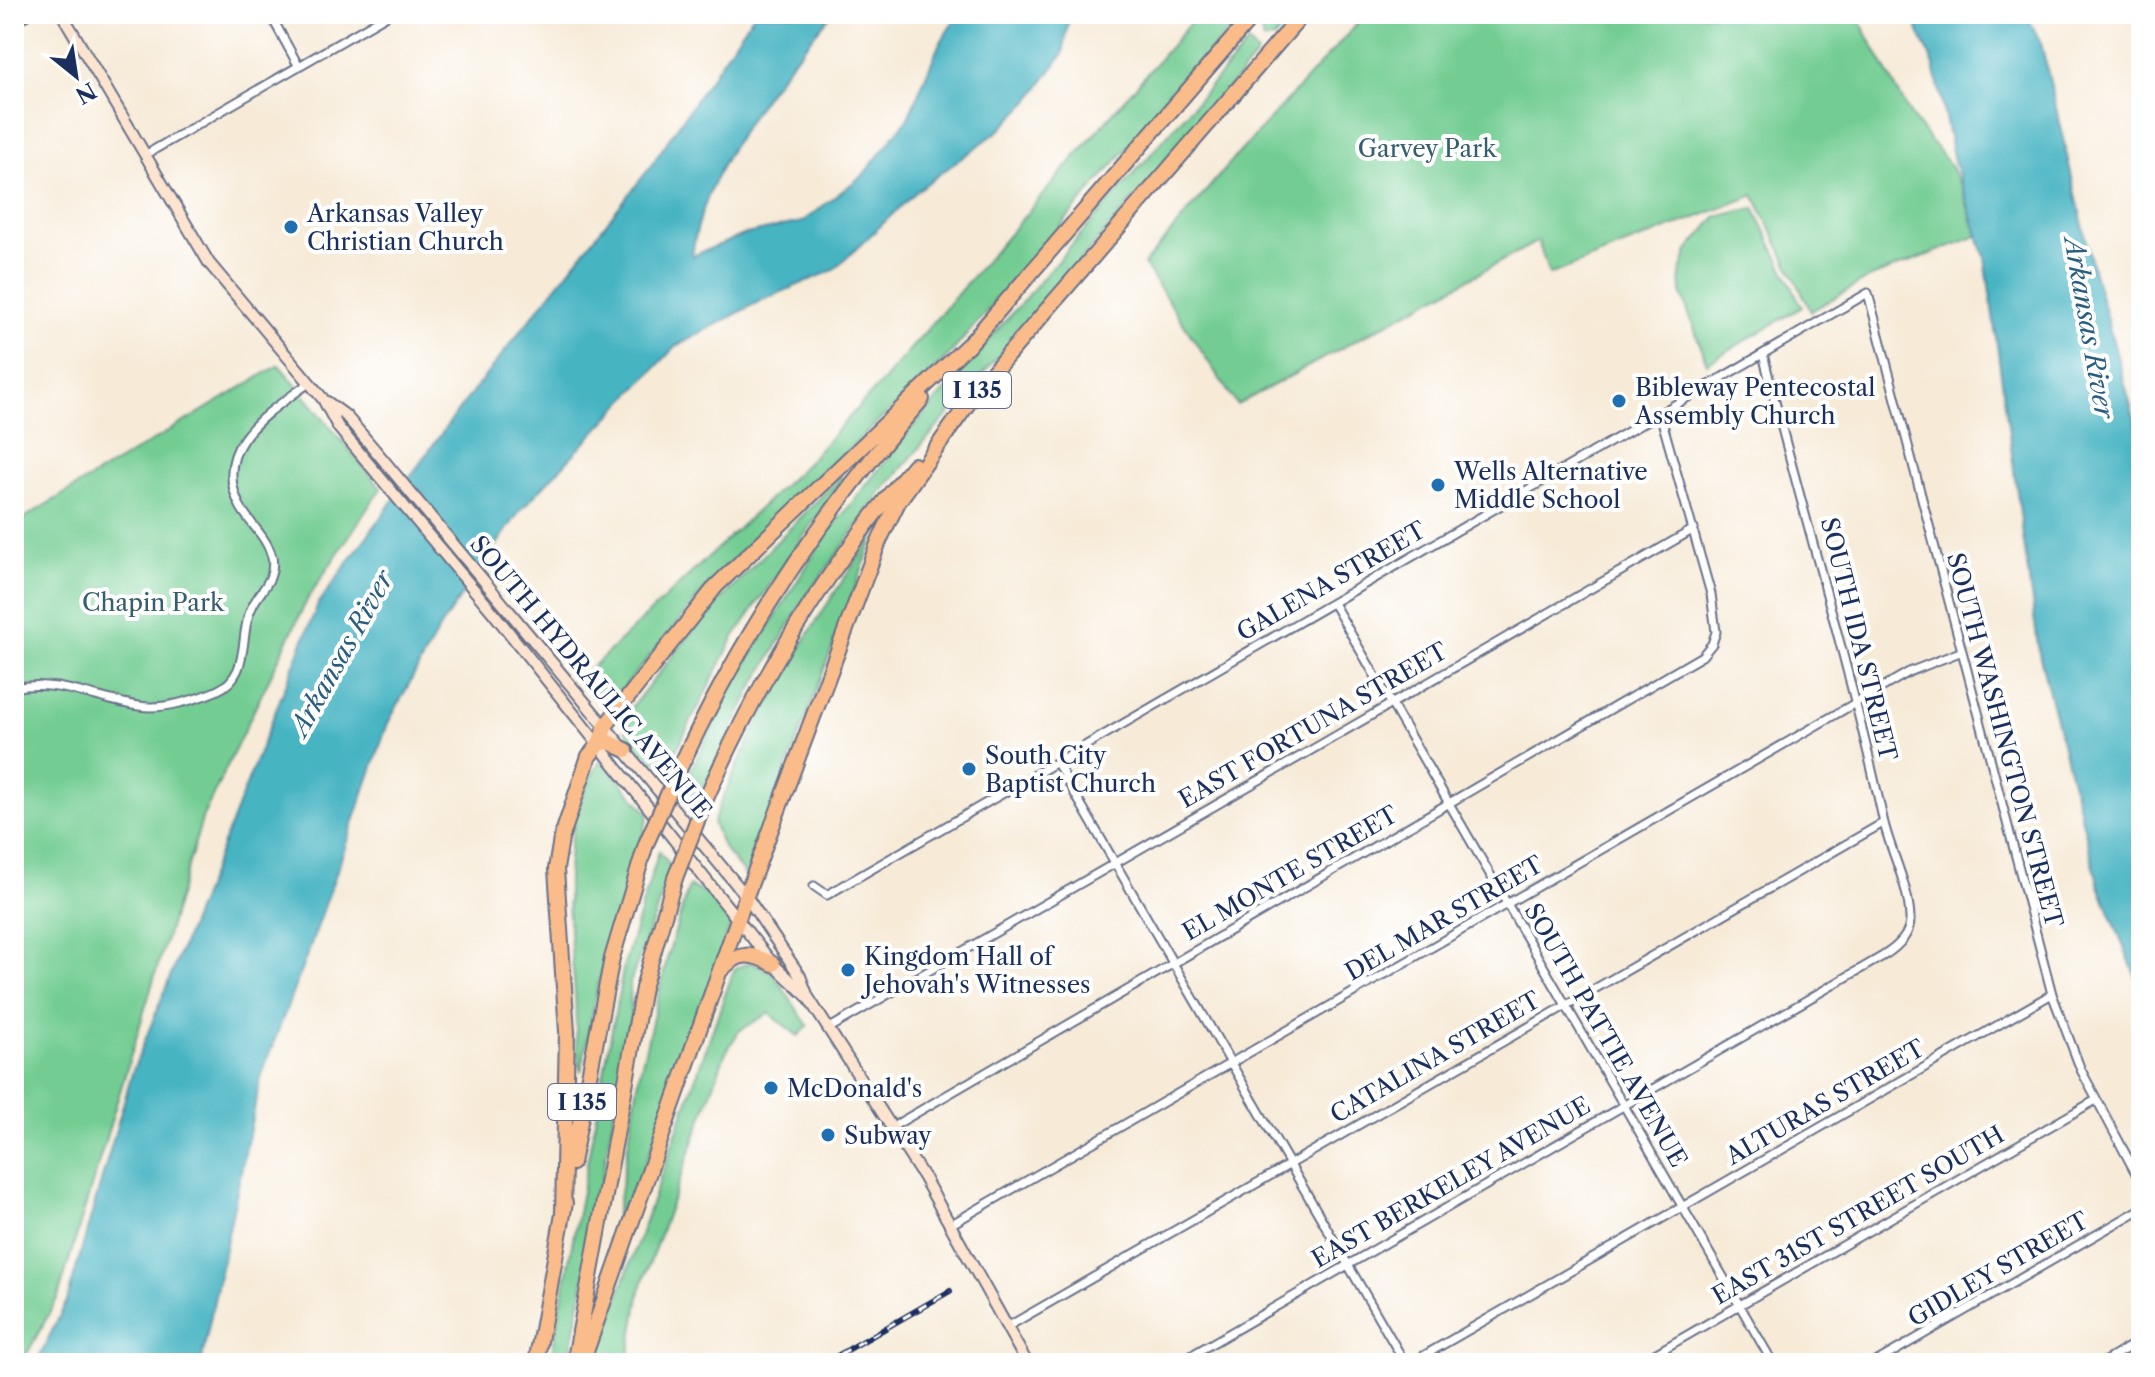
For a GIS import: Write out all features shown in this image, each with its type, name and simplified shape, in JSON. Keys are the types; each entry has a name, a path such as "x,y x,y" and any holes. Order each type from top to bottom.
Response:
{"highway":[{"name":"I 135","path":"536,1363 588,1068 612,958 646,844 712,697 795,558 841,495 1254,14"},
{"name":"I 135","path":"574,1363 643,988 675,878 738,727 825,578 884,500 1303,14"},
{"path":"563,1212 568,1060 556,869 561,839 589,756 599,744 606,725 716,586 973,340"},
{"path":"582,1363 746,896 879,541 898,502 979,388"},
{"path":"599,744 609,742 626,750"},
{"path":"721,969 734,958 745,954 773,964"}],"street":[{"path":"14,21 26,14"},
{"name":"SOUTH HYDRAULIC AVENUE","path":"62,14 209,263 309,383 323,399 346,416 499,596 746,896 800,976 808,997 892,1127 1027,1363"},
{"path":"270,14 298,65"},
{"path":"145,155 389,14"},
{"name":"GALENA STREET","path":"814,886 827,895 1868,293"},
{"name":"SOUTH WASHINGTON STREET","path":"1868,293 2052,994 2096,1100 2141,1183"},
{"name":"SOUTH IDA STREET","path":"1763,354 1856,703 1883,823 1909,909 1910,926 1906,934"},
{"path":"14,688 34,683 141,707 176,703 220,690 237,674 245,651 247,621 253,604 269,585 273,562 269,547 240,506 232,485 236,446 256,422 309,383"},
{"name":"SOUTH HYDRAULIC AVENUE","path":"323,399 338,427 491,610 773,964 808,997"},
{"path":"1660,414 1694,529"},
{"name":"EL MONTE STREET","path":"892,1127 1707,652 1716,626 1694,529"},
{"name":"EAST FORTUNA STREET","path":"828,1029 1694,529"},
{"name":"SOUTH PATTIE AVENUE","path":"1333,603 1773,1363"},
{"name":"DEL MAR STREET","path":"950,1225 1919,667 1960,652"},
{"path":"1057,763 1408,1363"},
{"name":"CATALINA STREET","path":"1007,1327 1883,823"},
{"name":"EAST BERKELEY AVENUE","path":"1178,1363 1893,950 1906,934"},
{"name":"ALTURAS STREET","path":"1408,1363 2052,994"},
{"name":"EAST 31ST STREET SOUTH","path":"1639,1363 2096,1100"},
{"name":"GIDLEY STREET","path":"1874,1363 2141,1209"},
{"path":"2102,1363 2141,1340"}],"green space":[{"path":"1198,14 1243,14 950,354 741,551 616,697 599,698 581,678 806,464 882,382"},
{"path":"1272,14 1295,14 1274,38 1264,41 1260,29"},
{"name":"Garvey Park","path":"1366,14 1856,14 1911,116 1951,167 1962,188 1977,236 1871,277 1811,311 1754,195 1549,275 1538,241 1237,405 1144,264 1230,163"},
{"path":"1248,43 1257,53 1252,61 884,489 804,600 750,692 698,800 684,784 732,686 824,538 911,429"},
{"path":"1754,208 1802,307 1707,363 1681,292 1680,274 1688,251 1716,217"},
{"name":"Chapin Park","path":"279,365 381,488 308,598 203,816 58,1297 22,1363 14,1363 14,524"},
{"path":"841,476 843,479 734,637 668,766 652,760 633,743 622,719 710,610"},
{"path":"876,532 746,876 724,849 713,823 765,709 829,602"},
{"path":"601,760 649,814 598,985 581,1072 568,874 576,815 586,787"},
{"path":"659,851 672,868 630,983 631,1016 569,1363 550,1363 624,965"},
{"path":"689,886 715,898 733,918 607,1272 640,1072 667,959"},
{"path":"752,962 773,973 808,1026 798,1036 769,1013 739,1031 725,1054 640,1290 628,1363 595,1363 732,975 735,968"}],"water":[{"name":"Arkansas River","path":"754,14 832,14 766,96 726,158 710,190 692,256 746,234 802,222 863,175 908,118 939,45 958,14 1070,14 1063,54 1029,101 1001,129 918,190 834,270 760,301 676,346 520,511 440,627 388,723 316,931 261,1076 201,1363 36,1363 67,1301 132,1073 318,604 460,408 648,170"},
{"name":"Arkansas River","path":"1911,14 2026,14 2041,43 2094,273 2141,442 2141,989 2099,886 2039,653 1985,257 1954,161 1934,65"}],"railway":[{"path":"825,1363 950,1291"}],"place":[{"name":"Arkansas Valley Christian Church","path":"291,227"},
{"name":"Bibleway Pentecostal Assembly Church","path":"1619,401"},
{"name":"Wells Alternative Middle School","path":"1438,485"},
{"name":"South City Baptist Church","path":"969,769"},
{"name":"Kingdom Hall of Jehovah's Witnesses","path":"848,970"},
{"name":"McDonald's","path":"771,1088"},
{"name":"Subway","path":"828,1135"}]}
